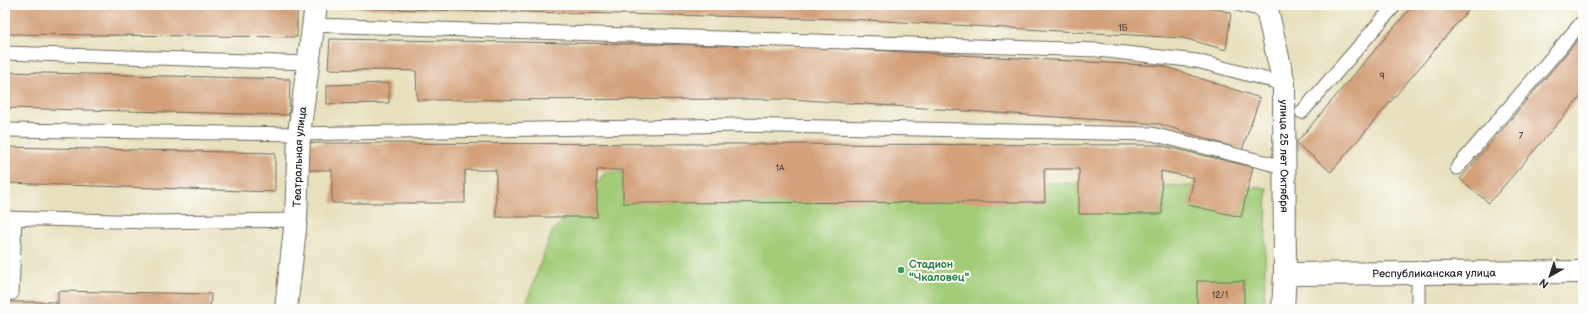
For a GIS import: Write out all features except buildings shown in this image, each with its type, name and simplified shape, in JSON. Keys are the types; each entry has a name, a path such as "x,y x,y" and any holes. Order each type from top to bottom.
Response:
{"street":[{"name":"улица 25 лет Октября","path":"1267,8 1284,84 1285,274 1283,309"},
{"name":"Театральная улица","path":"286,309 296,220 299,134 314,15"},
{"name":"Республиканская улица","path":"1285,274 1583,272"}],"lane":[{"path":"1241,5 1267,8"},
{"path":"1302,112 1395,5"},
{"path":"314,15 1098,50 1197,60 1284,84"},
{"path":"1457,168 1583,21"},
{"path":"5,53 308,63"},
{"path":"5,130 299,134 739,125 1152,134 1284,167"},
{"path":"5,294 12,294 10,218 151,222 296,220"},
{"path":"1418,273 1418,309"}],"green space":[{"name":"Стадион \"Чкаловец\"","path":"606,172 1267,188 1264,309 524,309 552,232"}],"place":[{"name":"Стадион \"Чкаловец\"","path":"901,270"}]}
